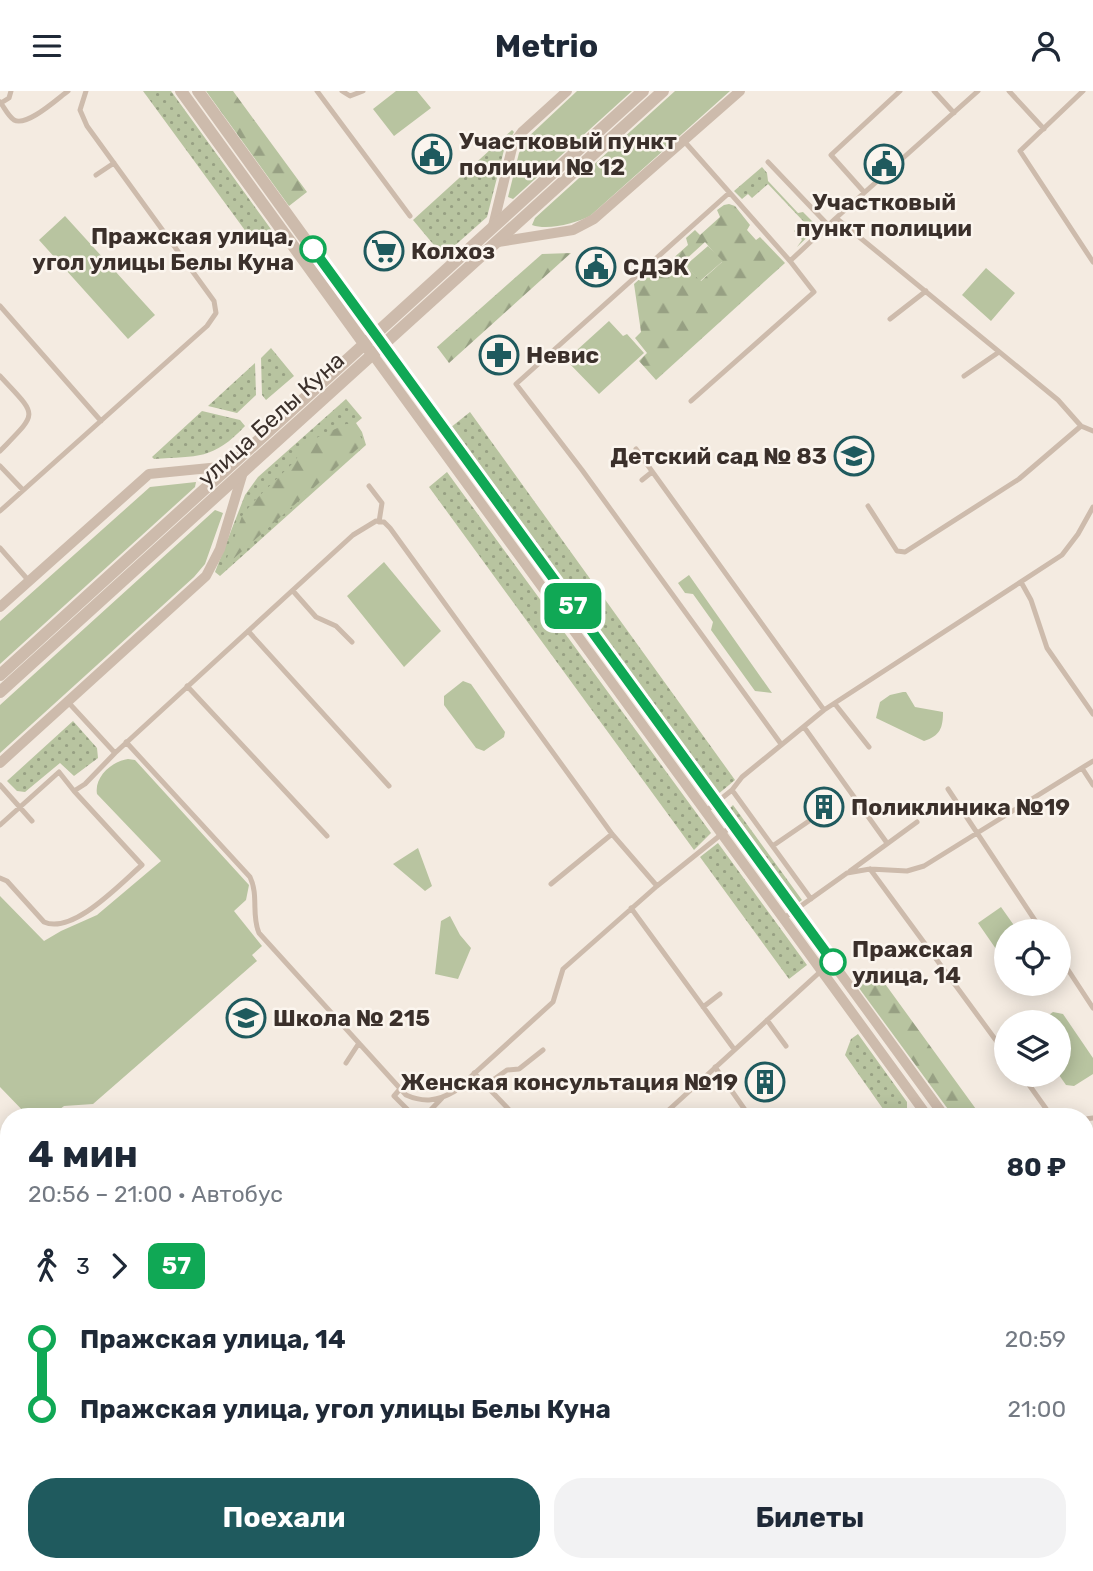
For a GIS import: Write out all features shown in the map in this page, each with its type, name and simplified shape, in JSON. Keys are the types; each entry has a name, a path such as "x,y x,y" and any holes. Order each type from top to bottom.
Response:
{"street":[{"path":"181,91 369,338"},
{"path":"198,91 378,351 920,1108"},
{"path":"493,226 513,143 567,91"},
{"name":"улица Белы Куна","path":"0,675 643,91"},
{"name":"улица Белы Куна","path":"0,692 663,91"},
{"path":"497,242 573,230 594,219 740,91"},
{"path":"378,351 717,803 939,1108"},
{"path":"0,607 149,474 230,466"},
{"path":"0,763 206,576 220,549 243,473"}],"lane":[{"path":"10,91 9,98 1,102 16,121 26,121 68,91"},
{"path":"317,91 410,216"},
{"path":"342,91 351,96 363,91"},
{"path":"864,192 831,155 900,91"},
{"path":"934,91 954,113"},
{"path":"790,261 978,91"},
{"path":"1009,91 1044,129"},
{"path":"1083,91 1020,151 1093,262"},
{"path":"0,511 207,326 216,313 214,301 83,118 81,103 85,92"},
{"path":"684,141 814,292 691,401"},
{"path":"768,162 828,225"},
{"path":"96,175 114,163"},
{"path":"729,193 516,384 583,470 782,744"},
{"path":"836,218 1058,400 1081,426 1093,432"},
{"path":"890,319 926,291"},
{"path":"0,306 101,421"},
{"path":"964,376 999,352"},
{"path":"0,376 27,405 30,414 27,423 0,451"},
{"path":"868,506 897,551 905,552 1019,479 1081,426"},
{"path":"636,449 824,710"},
{"path":"0,466 23,490"},
{"path":"642,480 652,472"},
{"path":"369,485 382,503 379,521"},
{"path":"706,811 732,790 742,777 824,710 1062,555 1093,507"},
{"path":"74,791 85,784 126,742 353,535 384,521 612,834 657,886"},
{"path":"0,548 29,581"},
{"path":"1021,582 1031,600 1047,648 1093,713"},
{"path":"293,591 316,617 336,627 352,642"},
{"path":"336,627 341,618"},
{"path":"248,631 389,786"},
{"path":"187,686 327,836"},
{"path":"68,702 115,753"},
{"path":"835,704 869,747"},
{"path":"804,727 887,843"},
{"path":"126,742 250,877 255,888 255,924 260,933 406,1095 417,1100 442,1098"},
{"path":"847,873 870,869 907,871 929,862 1093,761"},
{"path":"1082,768 1092,780"},
{"path":"0,825 59,772 142,865 92,909 52,925 44,922 7,881 0,878"},
{"path":"0,785 32,821"},
{"path":"947,789 1034,919"},
{"path":"732,790 811,899"},
{"path":"774,845 809,821"},
{"path":"784,918 917,822"},
{"path":"433,1108 442,1098 455,1091 552,1002 563,969 631,908 733,825"},
{"path":"551,884 612,834"},
{"path":"924,854 929,862"},
{"path":"870,869 994,1038"},
{"path":"631,908 734,1049"},
{"path":"926,944 933,939"},
{"path":"671,1108 832,961"},
{"path":"1071,974 1093,1008"},
{"path":"704,1007 720,994"},
{"path":"767,1020 786,1046"},
{"path":"346,1063 359,1043"},
{"path":"486,1086 507,1070 519,1069 543,1050"},
{"path":"715,1067 744,1108"},
{"path":"474,1073 507,1108"},
{"path":"1030,1087 1045,1108"},
{"path":"400,1089 394,1096 406,1108"},
{"path":"933,1108 937,1105"}],"green space":[{"path":"143,91 171,91 273,232 255,244"},
{"path":"206,91 233,91 307,192 289,206"},
{"path":"396,91 417,91 431,108 394,136 373,109"},
{"path":"577,91 632,91 513,199 508,197 519,153 526,139"},
{"path":"675,91 730,91 590,216 554,227 532,225 535,218"},
{"path":"512,130 514,132 504,150 487,217 443,256 413,220"},
{"path":"762,167 767,173 768,181 798,213 803,212 816,225 816,229 797,247 802,240 794,231 804,222 768,184 752,198 748,194 742,199 734,191"},
{"path":"724,205 735,206 750,225 747,230 756,240 760,237 785,263 656,380 639,361 647,353 635,338 641,332 634,284 653,267 661,269 688,245 686,238 695,230 700,235 720,217 717,210","holes":["705,242 722,262 701,281 683,262"]},
{"path":"65,216 155,315 128,339 39,240"},
{"path":"708,246 723,261 700,281 686,265"},
{"path":"571,253 449,363 437,347 542,254"},
{"path":"986,268 1015,293 991,321 962,295"},
{"path":"609,321 623,336 627,334 644,353 599,394 566,360"},
{"path":"271,348 294,376 266,400 262,395 261,358"},
{"path":"255,363 256,395 237,413 208,406"},
{"path":"346,399 362,418 356,423 366,445 220,576 215,572 245,495 258,477"},
{"path":"202,411 240,420 245,426 214,451 194,456 152,457"},
{"path":"470,412 735,780 717,795 450,428"},
{"path":"346,424 353,424 363,444 231,561 227,558 242,516 253,502 293,463 304,448 318,437"},
{"path":"447,472 711,833 694,850 429,487"},
{"path":"196,482 195,487 0,664 0,621 150,487"},
{"path":"215,510 223,513 205,564 194,577 0,753 0,705"},
{"path":"384,562 441,631 404,667 347,596"},
{"path":"689,575 772,693 755,691 711,630 713,622 693,594 685,593 678,583"},
{"path":"463,681 471,684 505,732 504,737 484,751 476,748 444,705 444,696"},
{"path":"906,692 915,707 943,712 941,727 934,737 924,741 876,718 880,702 890,695"},
{"path":"73,721 97,748 98,758 74,776 60,763 25,792 17,791 7,781"},
{"path":"122,760 135,760 249,885 246,900 234,911 262,946 252,955 257,961 93,1104 61,1108 20,1108 0,1087 0,896 44,941 97,915 161,861 97,794 101,776 110,766"},
{"path":"733,805 802,900 797,904 728,810"},
{"path":"718,843 807,965 789,979 700,857"},
{"path":"418,848 432,886 425,891 393,864"},
{"path":"1001,907 1010,919 994,919 994,946 978,923"},
{"path":"450,916 471,948 458,979 435,974 441,921"},
{"path":"875,970 975,1108 947,1108 856,984"},
{"path":"1071,1026 1093,1058 1093,1074 1071,1086"},
{"path":"858,1034 907,1102 907,1108 882,1108 845,1055 851,1039"}],"bus line":[{"name":"57","path":"313,249 833,962"}],"place":[{"name":"Участковый пункт полиции № 12","path":"432,154"},
{"name":"Участковый пункт полиции","path":"884,164"},
{"name":"Пражская улица, угол улицы Белы Куна","path":"313,249"},
{"name":"Колхоз","path":"384,251"},
{"name":"СДЭК","path":"596,267"},
{"name":"Невис","path":"499,355"},
{"name":"Детский сад № 83","path":"854,456"},
{"name":"Поликлиника №19","path":"824,807"},
{"name":"Пражская улица, 14","path":"833,962"},
{"name":"Школа № 215","path":"246,1018"},
{"name":"Женская консультация №19","path":"765,1082"}]}
